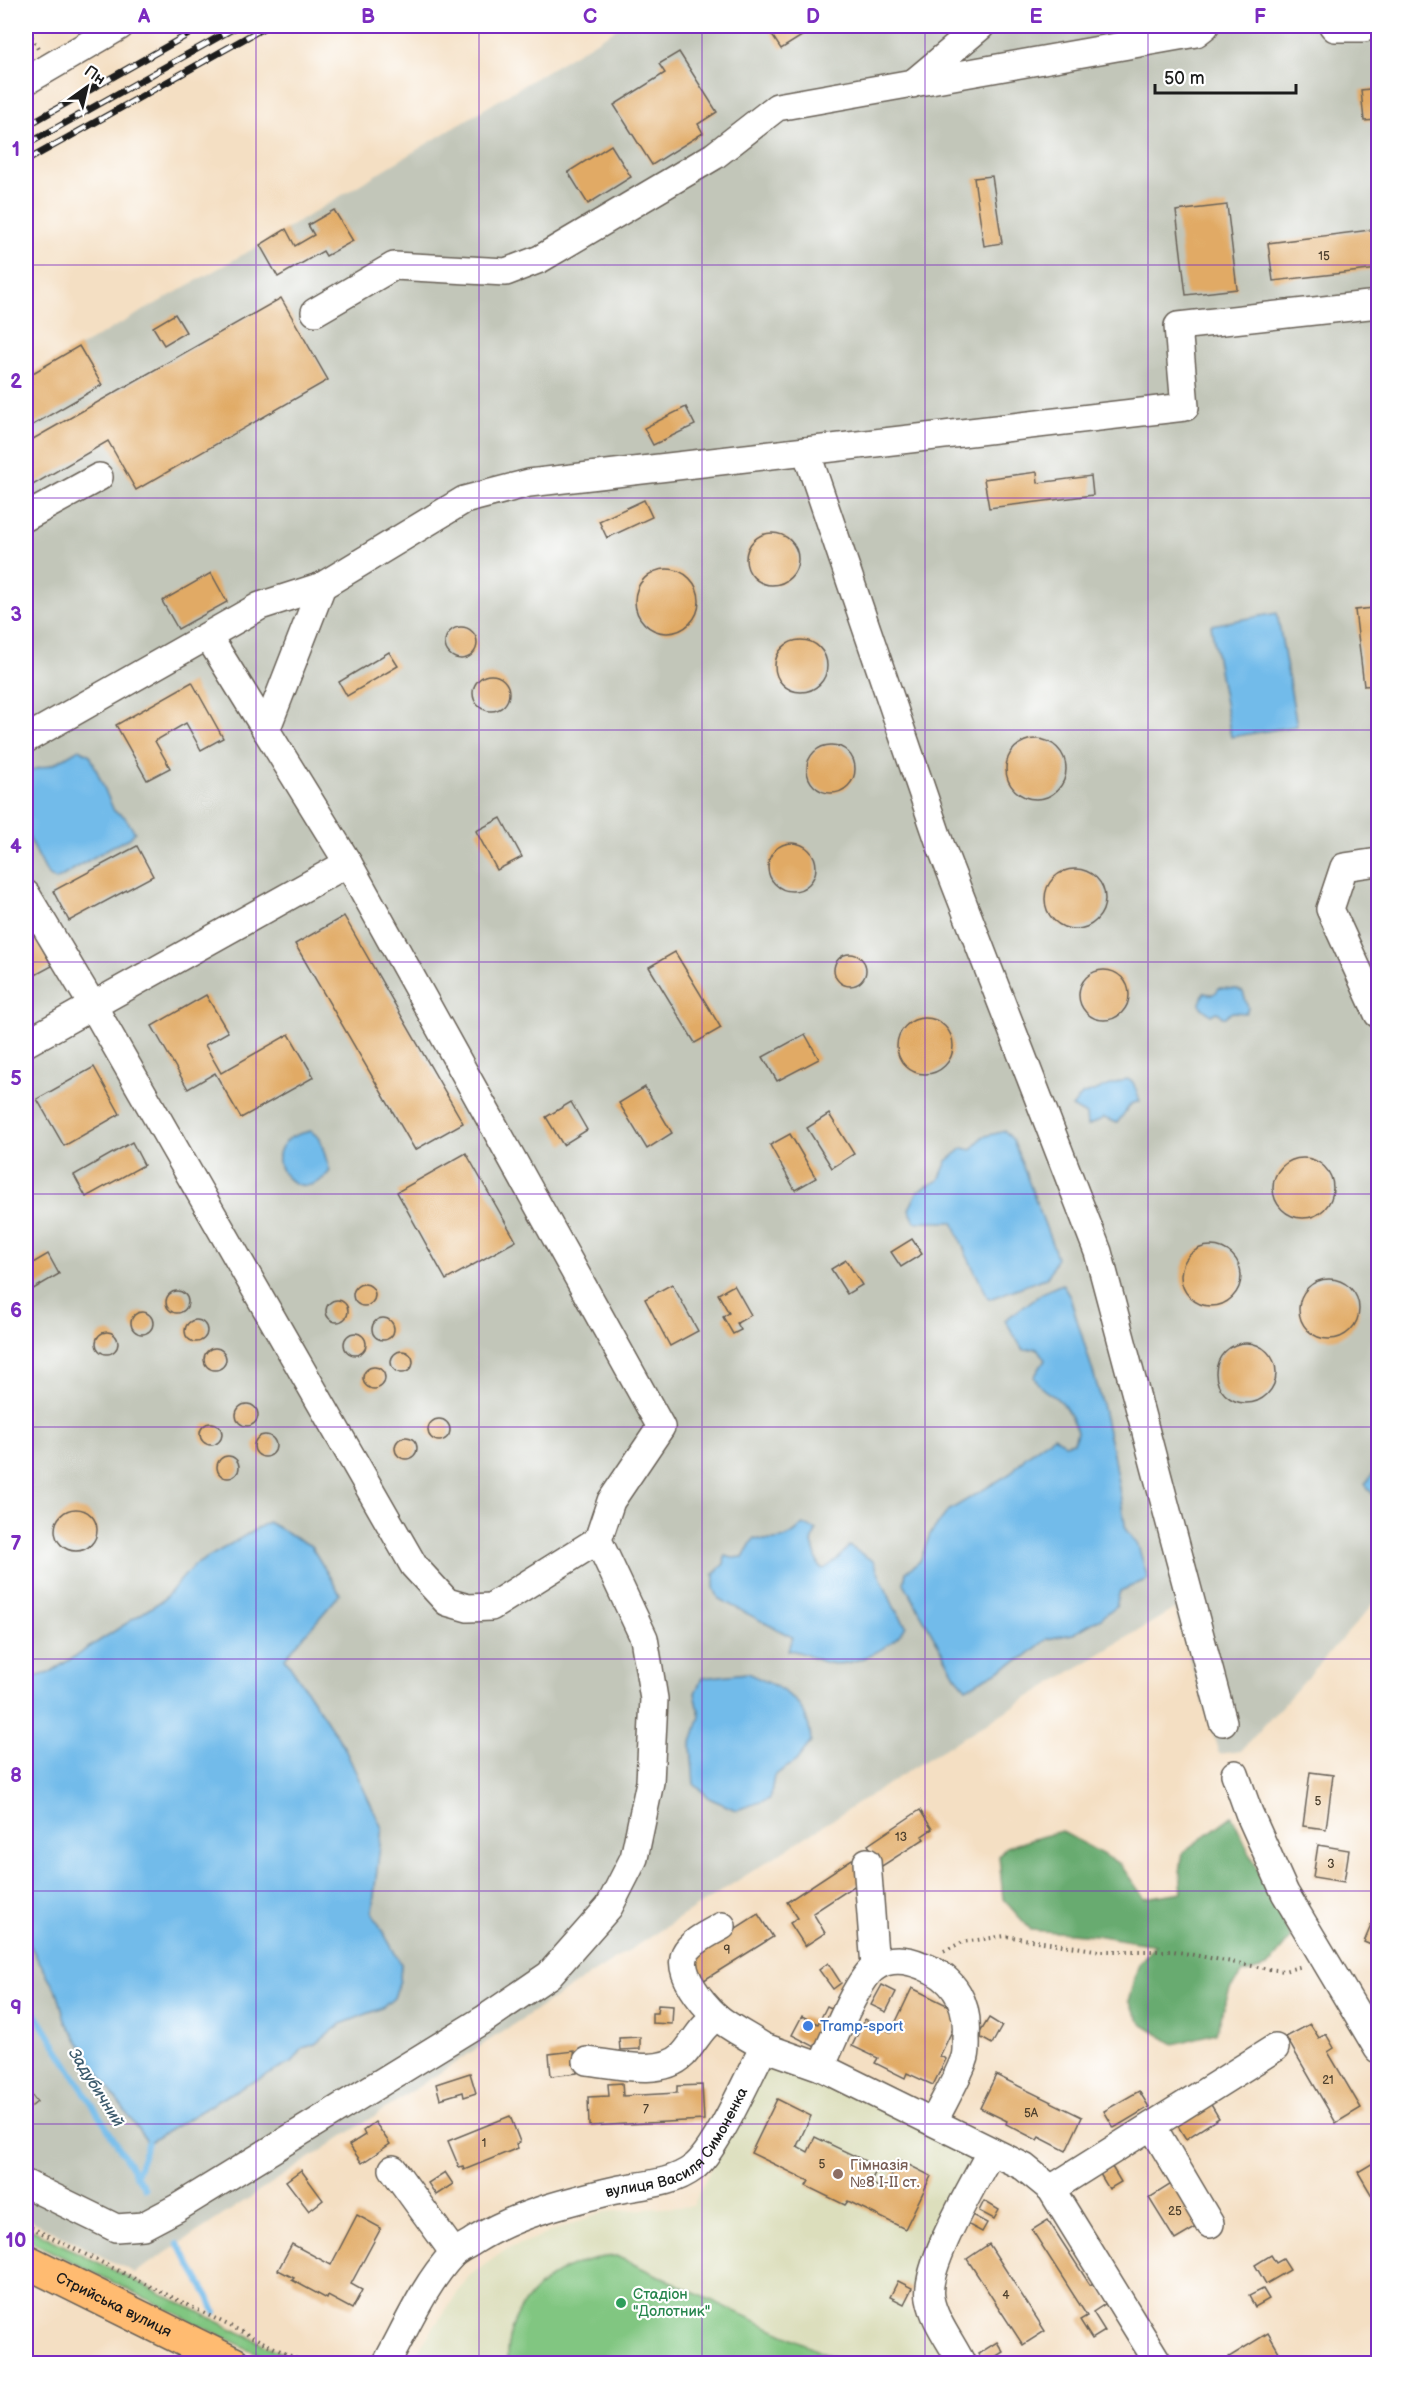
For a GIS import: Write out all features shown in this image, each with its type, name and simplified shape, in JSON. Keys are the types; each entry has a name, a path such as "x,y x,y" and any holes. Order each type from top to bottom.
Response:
{"main road":[{"name":"Стрийська вулиця","path":"26,2261 234,2364"}],"street":[{"path":"911,85 981,26"},
{"path":"315,312 394,266 507,272 540,259 714,156 777,107 1196,33 1205,26"},
{"path":"1333,26 1335,28 1363,28 1372,26"},
{"path":"26,81 106,29"},
{"path":"26,739 260,606 322,586 464,500 529,483 1185,407 1178,326 1378,304"},
{"path":"806,451 940,844 1098,1252 1223,1722"},
{"path":"26,517 99,477"},
{"path":"266,730 322,586"},
{"path":"26,894 93,1006 414,1566 447,1602 468,1608 490,1607 598,1540 611,1501 661,1427 348,863 208,636"},
{"path":"1378,862 1344,867 1330,909 1378,1014"},
{"path":"26,1043 348,863"},
{"path":"26,2184 116,2228 143,2226 177,2208 486,2018 549,1975 609,1907 634,1858 650,1782 654,1699 644,1638 598,1540"},
{"path":"1235,1774 1249,1813 1285,1893 1378,2049"},
{"path":"867,1862 875,1967"},
{"path":"722,1926 691,1946 685,1955 683,1966 686,1979 717,2017 764,2047 821,2067 1024,2167 1051,2189 1159,2364"},
{"path":"821,2067 857,1990 867,1974 875,1967 890,1960 908,1960 932,1969 959,1993 964,2005 967,2031 965,2057 934,2121"},
{"path":"587,2061 655,2068 668,2065 682,2056 706,2023 717,2017"},
{"name":"вулиця Василя Симоненка","path":"386,2364 436,2275 454,2253 494,2228 545,2208 636,2185 675,2179 694,2168 718,2135 764,2047"},
{"path":"1051,2189 1275,2048"},
{"path":"1152,2126 1210,2224"},
{"path":"962,2364 935,2314 930,2298 929,2283 939,2253 991,2151"},
{"path":"393,2169 454,2253"}],"path":[{"path":"932,1969 944,1952 963,1942 1005,1936 1101,1952 1173,1952 1284,1971 1327,1961"},
{"path":"26,2225 307,2364"}],"shaded area":[{"path":"621,26 1378,26 1378,1599 1241,1751 1219,1754 1174,1609 916,1766 514,2024 135,2273 26,2218 26,377 260,245"},
{"path":"783,2062 964,2150 970,2163 965,2184 904,2304 931,2331 944,2363 409,2364 469,2276 507,2249 602,2212 692,2206 758,2073 769,2066"}],"green space":[{"path":"1232,1816 1291,1938 1267,1967 1242,1974 1230,1989 1216,2033 1174,2044 1143,2025 1128,2001 1139,1963 1155,1945 1095,1935 1031,1930 1003,1899 999,1856 1006,1847 1061,1831 1120,1864 1144,1898 1182,1892 1180,1872 1183,1852"},
{"path":"26,2227 302,2363 276,2363 26,2239"},
{"name":"Стадіон \"Долотник\"","path":"616,2256 846,2363 507,2363 509,2340 515,2320 525,2302 539,2287 574,2265"}],"water":[{"path":"1277,613 1297,726 1231,737 1211,625"},
{"path":"79,749 90,755 114,811 124,816 135,832 130,838 56,880 48,875 26,832 26,776 32,770 54,764"},
{"path":"1219,988 1236,989 1243,992 1248,1008 1246,1013 1232,1012 1222,1017 1216,1012 1211,1015 1201,1007 1200,1003 1204,993 1213,994"},
{"path":"1127,1079 1133,1082 1140,1101 1131,1104 1117,1123 1104,1118 1087,1126 1086,1115 1072,1107 1082,1095"},
{"path":"311,1131 320,1139 330,1171 319,1182 307,1186 296,1184 287,1178 281,1169 279,1159 281,1148 291,1137"},
{"path":"1005,1131 1013,1140 1057,1257 1048,1277 989,1299 953,1222 915,1222 909,1209 918,1191 939,1180 947,1161 963,1148 972,1150 982,1137"},
{"path":"1062,1284 1070,1297 1100,1395 1126,1530 1138,1545 1148,1579 1120,1591 1116,1606 1101,1618 1073,1634 1047,1639 1023,1658 966,1688 955,1675 904,1583 906,1572 920,1561 930,1534 948,1511 1011,1473 1025,1457 1054,1436 1065,1444 1074,1442 1077,1432 1066,1409 1061,1402 1043,1389 1034,1377 1045,1360 1037,1348 1023,1350 1005,1320 1044,1292"},
{"path":"1378,1467 1378,1501 1365,1484"},
{"path":"268,1522 311,1546 340,1594 285,1658 343,1745 382,1828 372,1912 401,1964 400,1980 394,1998 382,2008 341,2024 316,2044 303,2048 293,2062 229,2094 148,2143 114,2096 65,2020 58,1994 26,1938 26,1679 49,1673 163,1600 193,1566"},
{"path":"803,1524 816,1530 812,1543 819,1567 824,1569 837,1560 849,1546 873,1561 894,1607 906,1626 892,1642 858,1660 834,1664 824,1662 788,1650 792,1637 719,1599 714,1588 714,1573 724,1564 725,1556 743,1557 754,1538 781,1539 793,1534"},
{"path":"747,1673 782,1690 799,1705 809,1727 811,1742 796,1761 774,1776 770,1799 736,1810 711,1799 694,1784 691,1746 700,1716 695,1693 702,1678"}],"building":[{"path":"766,26 811,26 813,29 781,49"},
{"path":"679,52 717,112 698,124 703,133 652,165 614,105 665,73 659,64"},
{"path":"1378,88 1378,120 1364,121 1361,90"},
{"path":"611,145 631,177 588,204 568,172"},
{"path":"992,176 1002,243 984,246 974,178"},
{"path":"1227,205 1237,289 1186,295 1176,211"},
{"path":"334,210 353,241 326,256 323,251 278,277 260,245 286,229 295,246 314,235 308,225"},
{"path":"1378,229 1378,269 1273,281 1268,243"},
{"path":"281,298 328,380 136,490 108,441 26,489 26,443"},
{"path":"175,314 186,332 164,345 153,327"},
{"path":"79,346 102,385 26,429 26,377"},
{"path":"686,407 695,425 653,445 644,428"},
{"path":"1037,472 1038,483 1091,476 1093,495 989,508 984,479"},
{"path":"644,500 652,517 607,538 599,521"},
{"path":"772,533 786,537 794,545 798,559 794,573 786,581 772,585 758,581 750,573 746,559 750,545 758,537"},
{"path":"667,569 685,575 693,583 699,601 693,619 685,627 667,633 649,627 641,619 635,601 641,583 649,575"},
{"path":"211,573 227,602 178,629 162,601"},
{"path":"1373,608 1378,650 1378,685 1364,686 1355,610"},
{"path":"461,627 472,632 477,643 472,654 461,659 450,654 445,643 450,632"},
{"path":"801,640 811,642 819,648 825,656 827,666 825,676 819,684 811,690 801,692 791,690 783,684 777,676 775,666 777,656 783,648 791,642"},
{"path":"389,652 398,666 347,696 339,682"},
{"path":"491,675 504,680 509,693 504,706 491,711 478,706 473,693 478,680"},
{"path":"192,682 223,738 201,750 186,723 155,741 170,768 147,780 116,725"},
{"path":"1036,739 1053,744 1061,752 1066,769 1061,786 1053,794 1036,799 1019,794 1011,786 1006,769 1011,752 1019,744"},
{"path":"831,745 848,752 855,769 848,786 831,793 814,786 807,769 814,752"},
{"path":"501,818 522,857 497,870 476,831"},
{"path":"792,843 809,850 816,867 809,884 792,891 775,884 768,867 775,850"},
{"path":"137,846 153,876 69,921 53,891"},
{"path":"1075,869 1092,874 1100,882 1105,899 1100,916 1092,924 1075,929 1058,924 1050,916 1045,899 1050,882 1058,874"},
{"path":"344,916 463,1123 415,1150 295,944"},
{"path":"26,919 52,966 26,980"},
{"path":"675,952 721,1028 695,1043 649,967"},
{"path":"850,954 861,959 866,970 861,981 850,986 839,981 834,970 839,959"},
{"path":"1104,970 1113,972 1124,981 1129,995 1127,1004 1118,1015 1104,1020 1095,1018 1084,1009 1079,995 1081,986 1090,975"},
{"path":"206,995 228,1032 205,1045 221,1073 289,1034 314,1077 241,1118 215,1073 188,1089 152,1026"},
{"path":"920,1018 930,1018 945,1026 951,1035 953,1046 951,1057 945,1066 930,1074 920,1074 909,1069 902,1062 897,1051 897,1041 902,1030 909,1023"},
{"path":"805,1034 819,1059 777,1081 763,1057"},
{"path":"94,1067 120,1114 64,1146 37,1099"},
{"path":"645,1087 672,1133 647,1149 619,1103"},
{"path":"571,1102 587,1130 563,1145 546,1117"},
{"path":"829,1114 854,1154 832,1168 807,1128"},
{"path":"790,1134 816,1178 795,1190 770,1145"},
{"path":"132,1142 144,1165 86,1197 74,1175"},
{"path":"466,1153 516,1241 446,1280 397,1192"},
{"path":"1303,1158 1320,1163 1328,1171 1333,1188 1328,1205 1320,1213 1303,1218 1286,1213 1278,1205 1273,1188 1278,1171 1286,1163"},
{"path":"26,1217 32,1229 26,1233"},
{"path":"912,1239 922,1254 901,1267 891,1252"},
{"path":"1211,1246 1228,1251 1236,1259 1241,1276 1236,1293 1228,1301 1211,1306 1194,1301 1186,1293 1181,1276 1186,1259 1194,1251"},
{"path":"48,1254 59,1274 30,1291 26,1283 26,1267"},
{"path":"846,1260 862,1285 847,1294 831,1269"},
{"path":"1329,1279 1346,1284 1354,1292 1359,1309 1354,1326 1346,1334 1329,1339 1312,1334 1304,1326 1299,1309 1304,1292 1312,1284"},
{"path":"364,1284 372,1287 375,1295 372,1303 364,1306 356,1303 353,1295 356,1287"},
{"path":"672,1284 698,1331 670,1346 645,1299"},
{"path":"734,1285 751,1315 737,1323 741,1330 733,1334 723,1317 729,1313 718,1294"},
{"path":"177,1291 187,1298 188,1302 181,1312 177,1313 167,1306 166,1302 173,1292"},
{"path":"337,1300 345,1303 348,1311 345,1319 337,1322 329,1319 326,1311 329,1303"},
{"path":"142,1312 152,1319 153,1323 146,1333 142,1334 132,1327 131,1323 138,1313"},
{"path":"383,1318 393,1325 394,1329 387,1339 383,1340 373,1333 372,1329 379,1319"},
{"path":"196,1320 206,1327 207,1331 200,1341 196,1342 186,1335 185,1331 192,1321"},
{"path":"107,1332 115,1335 118,1343 115,1351 107,1354 99,1351 96,1343 99,1335"},
{"path":"355,1333 363,1336 366,1344 363,1352 355,1355 347,1352 344,1344 347,1336"},
{"path":"1246,1343 1263,1348 1271,1356 1276,1373 1271,1390 1263,1398 1246,1403 1229,1398 1221,1390 1216,1373 1221,1356 1229,1348"},
{"path":"215,1348 225,1355 226,1359 219,1369 215,1370 205,1363 204,1359 211,1349"},
{"path":"402,1351 412,1358 413,1362 406,1372 402,1373 392,1366 391,1362 398,1352"},
{"path":"374,1367 384,1374 385,1378 378,1388 374,1389 364,1382 363,1378 370,1368"},
{"path":"247,1404 255,1407 258,1415 255,1423 247,1426 239,1423 236,1415 239,1407"},
{"path":"439,1419 449,1426 450,1430 443,1440 439,1441 429,1434 428,1430 435,1420"},
{"path":"211,1423 221,1430 222,1434 215,1444 211,1445 201,1438 200,1434 207,1424"},
{"path":"265,1435 273,1438 276,1446 273,1454 265,1457 257,1454 254,1446 257,1438"},
{"path":"406,1437 414,1440 417,1448 414,1456 406,1459 398,1456 395,1448 398,1440"},
{"path":"228,1456 236,1459 239,1467 236,1475 228,1478 220,1475 217,1467 220,1459"},
{"path":"76,1509 84,1510 91,1515 96,1522 96,1538 91,1545 84,1550 76,1551 68,1550 61,1545 56,1538 55,1530 56,1522 61,1515 68,1510"},
{"path":"1310,1772 1333,1775 1326,1829 1303,1826"},
{"path":"920,1810 932,1829 922,1836 924,1839 882,1866 868,1845"},
{"path":"1318,1845 1349,1850 1344,1882 1313,1877"},
{"path":"852,1859 865,1879 813,1913 825,1933 805,1946 790,1923 798,1918 787,1902"},
{"path":"758,1914 773,1937 701,1982 694,1955"},
{"path":"1373,1921 1378,1923 1378,1948 1364,1942"},
{"path":"828,1963 841,1983 833,1989 819,1970"},
{"path":"882,1985 896,1992 886,2012 871,2005"},
{"path":"912,1988 961,2012 940,2056 946,2059 933,2085 907,2073 905,2078 875,2063 878,2058 852,2046 865,2019 891,2032"},
{"path":"658,2005 673,2006 672,2024 652,2023 652,2013 657,2013"},
{"path":"827,2006 842,2013 823,2051 792,2035 802,2016 818,2024"},
{"path":"989,2018 1002,2026 992,2044 978,2036"},
{"path":"1310,2024 1319,2038 1326,2034 1334,2048 1328,2052 1361,2108 1336,2123 1286,2037"},
{"path":"640,2037 640,2049 620,2050 619,2038"},
{"path":"574,2051 577,2073 551,2076 549,2054"},
{"path":"470,2073 476,2093 464,2097 463,2092 440,2099 436,2084"},
{"path":"996,2075 1082,2117 1066,2151 1039,2137 1037,2140 1006,2124 1007,2121 980,2108"},
{"path":"622,2083 623,2096 677,2093 677,2086 702,2085 704,2120 589,2126 588,2097 609,2096 608,2084"},
{"path":"26,2088 37,2102 26,2111"},
{"path":"1139,2091 1149,2107 1114,2128 1104,2111"},
{"path":"777,2099 811,2116 797,2146 808,2152 815,2137 878,2167 870,2183 885,2190 899,2160 931,2176 905,2229 848,2201 845,2205 806,2186 809,2181 751,2153"},
{"path":"1210,2103 1219,2118 1186,2139 1176,2123"},
{"path":"510,2116 520,2142 516,2144 518,2148 464,2170 463,2166 459,2167 448,2141"},
{"path":"375,2122 390,2144 362,2163 349,2145 365,2135 363,2131"},
{"path":"1378,2160 1378,2206 1358,2172"},
{"path":"1112,2167 1121,2182 1109,2189 1100,2174"},
{"path":"301,2170 323,2200 309,2211 286,2181"},
{"path":"445,2172 453,2184 436,2195 428,2183"},
{"path":"1176,2181 1202,2224 1175,2240 1149,2198"},
{"path":"984,2201 999,2210 994,2219 979,2211"},
{"path":"357,2215 381,2228 351,2284 362,2290 352,2309 328,2296 327,2299 278,2270 292,2244 331,2265"},
{"path":"972,2215 987,2223 982,2232 967,2224"},
{"path":"1048,2220 1090,2285 1095,2282 1108,2302 1093,2312 1105,2331 1092,2339 1080,2320 1087,2316 1032,2230"},
{"path":"989,2244 1045,2331 1023,2345 967,2259"},
{"path":"1271,2255 1276,2263 1283,2259 1290,2270 1266,2284 1255,2265"},
{"path":"898,2281 912,2288 904,2304 890,2297"},
{"path":"1263,2289 1269,2299 1255,2307 1249,2296"},
{"path":"1268,2333 1286,2364 1233,2364 1229,2357"},
{"path":"997,2342 1003,2352 984,2364 978,2354"}],"waterway":[{"name":"Задубичний","path":"26,1998 145,2189"},
{"path":"136,2175 148,2143"},
{"name":"Задубичний","path":"178,2244 209,2297 215,2312"},
{"path":"88,2364 98,2364"}],"railway":[{"path":"26,126 203,26"},
{"path":"26,145 238,26"},
{"path":"26,161 267,26"}],"place":[{"name":"Tramp-sport","path":"808,2026"},
{"name":"Гімназія №8 I-II ст.","path":"838,2174"},
{"name":"Стадіон \"Долотник\"","path":"621,2303"}]}
